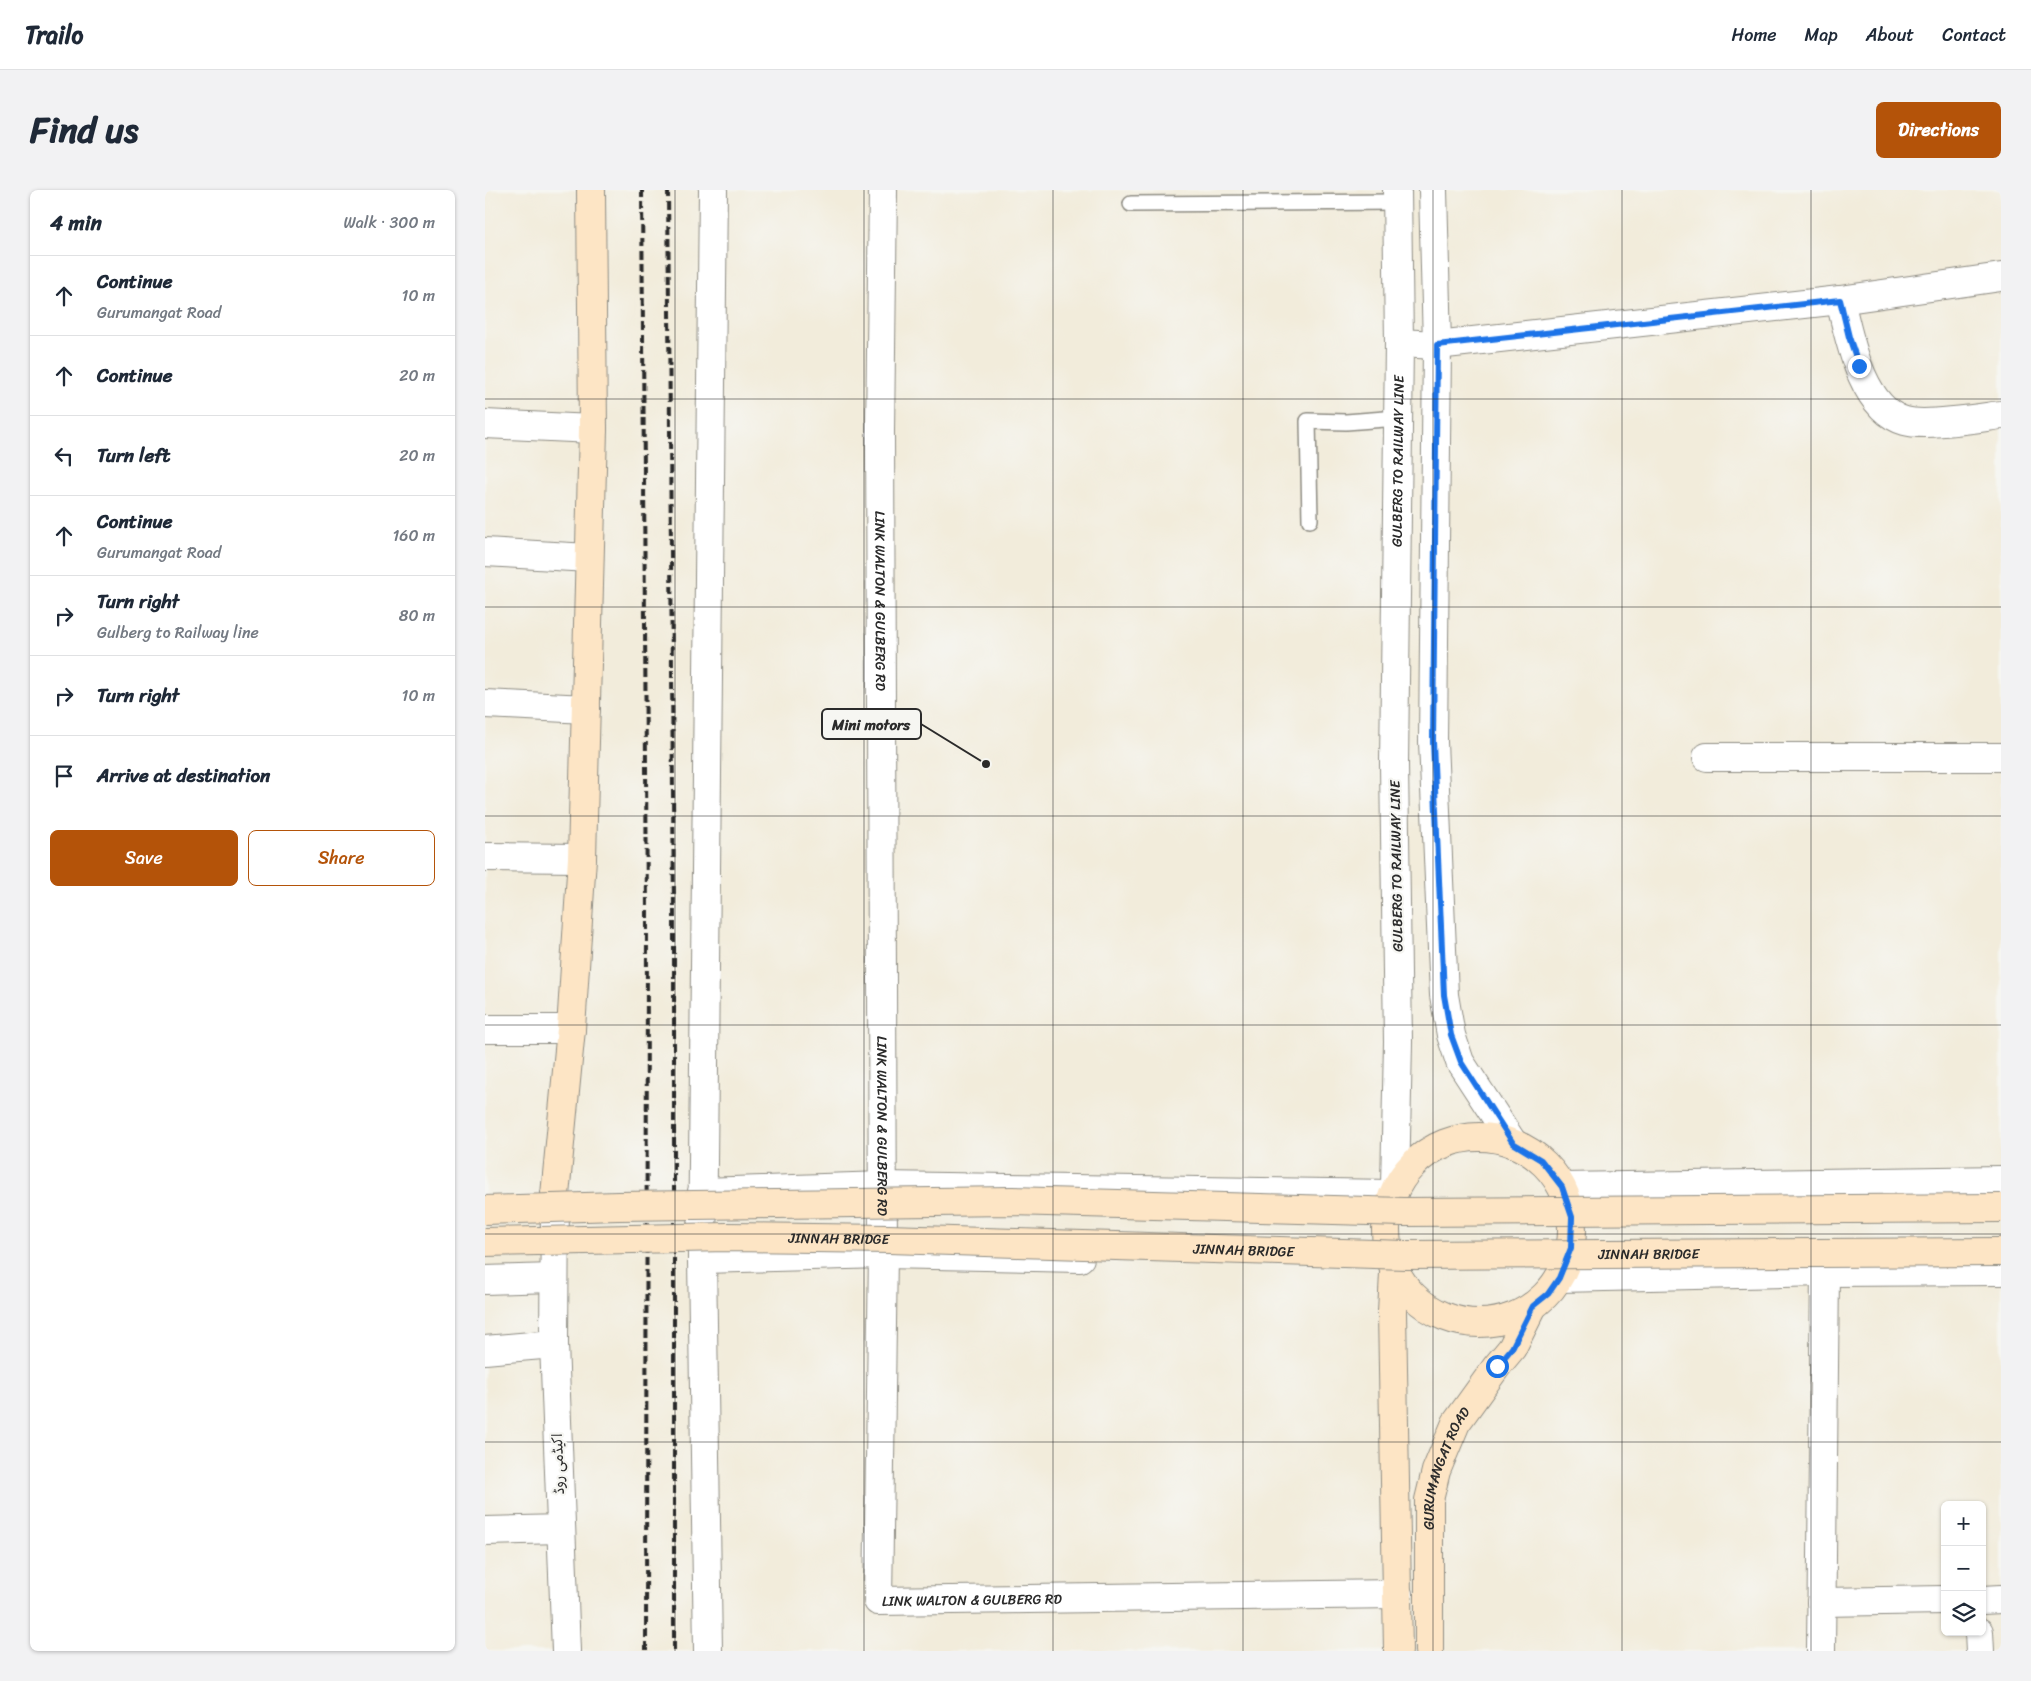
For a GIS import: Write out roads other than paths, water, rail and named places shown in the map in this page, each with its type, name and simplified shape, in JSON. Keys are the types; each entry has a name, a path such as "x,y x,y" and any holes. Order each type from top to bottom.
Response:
{"main road":[{"path":"567,1195 571,1029 582,858 593,429 591,190"},
{"path":"1393,1269 1420,1304 1456,1321 1496,1322 1533,1306 1548,1294 1559,1278 1571,1248 1572,1217 1562,1187 1541,1160 1513,1143 1468,1137 1426,1152 1394,1190 1384,1229 1393,1269 1392,1312 1398,1651"},
{"path":"485,1210 618,1206 983,1201 1403,1212 2001,1208"},
{"name":"JINNAH BRIDGE","path":"485,1242 727,1237 889,1239 1406,1255 2001,1252"},
{"name":"GURUMANGAT ROAD","path":"1429,1651 1429,1500 1436,1471 1456,1423 1512,1348 1533,1306"}],"street":[{"path":"708,1651 702,1259 692,1192 713,190"},
{"name":"LINK WALTON & GULBERG RD","path":"883,190 881,431 883,1254 877,1601 1398,1594"},
{"path":"1433,190 1437,345 1433,742 1444,995 1451,1035 1461,1062 1513,1143"},
{"name":"GULBERG TO RAILWAY LINE","path":"1394,1190 1397,1032 1394,765 1399,343 1397,196"},
{"path":"1399,343 1437,345 1840,300 2001,277"},
{"path":"1840,300 1849,337 1870,392 1886,411 1905,421 1922,422 2001,416"},
{"path":"485,424 593,429"},
{"path":"485,552 589,558"},
{"path":"485,704 585,709"},
{"path":"1707,757 2001,757"},
{"path":"485,857 582,858"},
{"path":"485,1029 571,1029"},
{"path":"1562,1187 2001,1180"},
{"path":"692,1192 883,1186 1394,1190"},
{"path":"485,1197 567,1195"},
{"name":"اکیڈمی روڈ","path":"566,1651 554,1344 554,1278 567,1195"},
{"path":"702,1259 883,1254 1393,1269"},
{"path":"1559,1278 1825,1272 2001,1271"},
{"path":"1821,1651 1825,1272"},
{"path":"485,1280 554,1278"},
{"path":"485,1350 554,1344"},
{"path":"485,1531 561,1529"},
{"path":"1986,1600 2001,1599"},
{"path":"1821,1602 1941,1600"},
{"path":"1979,1636 1980,1651"}],"lane":[{"path":"1131,204 1397,196"},
{"path":"1310,520 1308,421 1346,422 1398,418"}],"railway":[{"path":"642,190 647,912 646,1651"},
{"path":"668,190 674,913 674,1651"}],"place":[{"name":"Mini motors","path":"986,764"}]}
